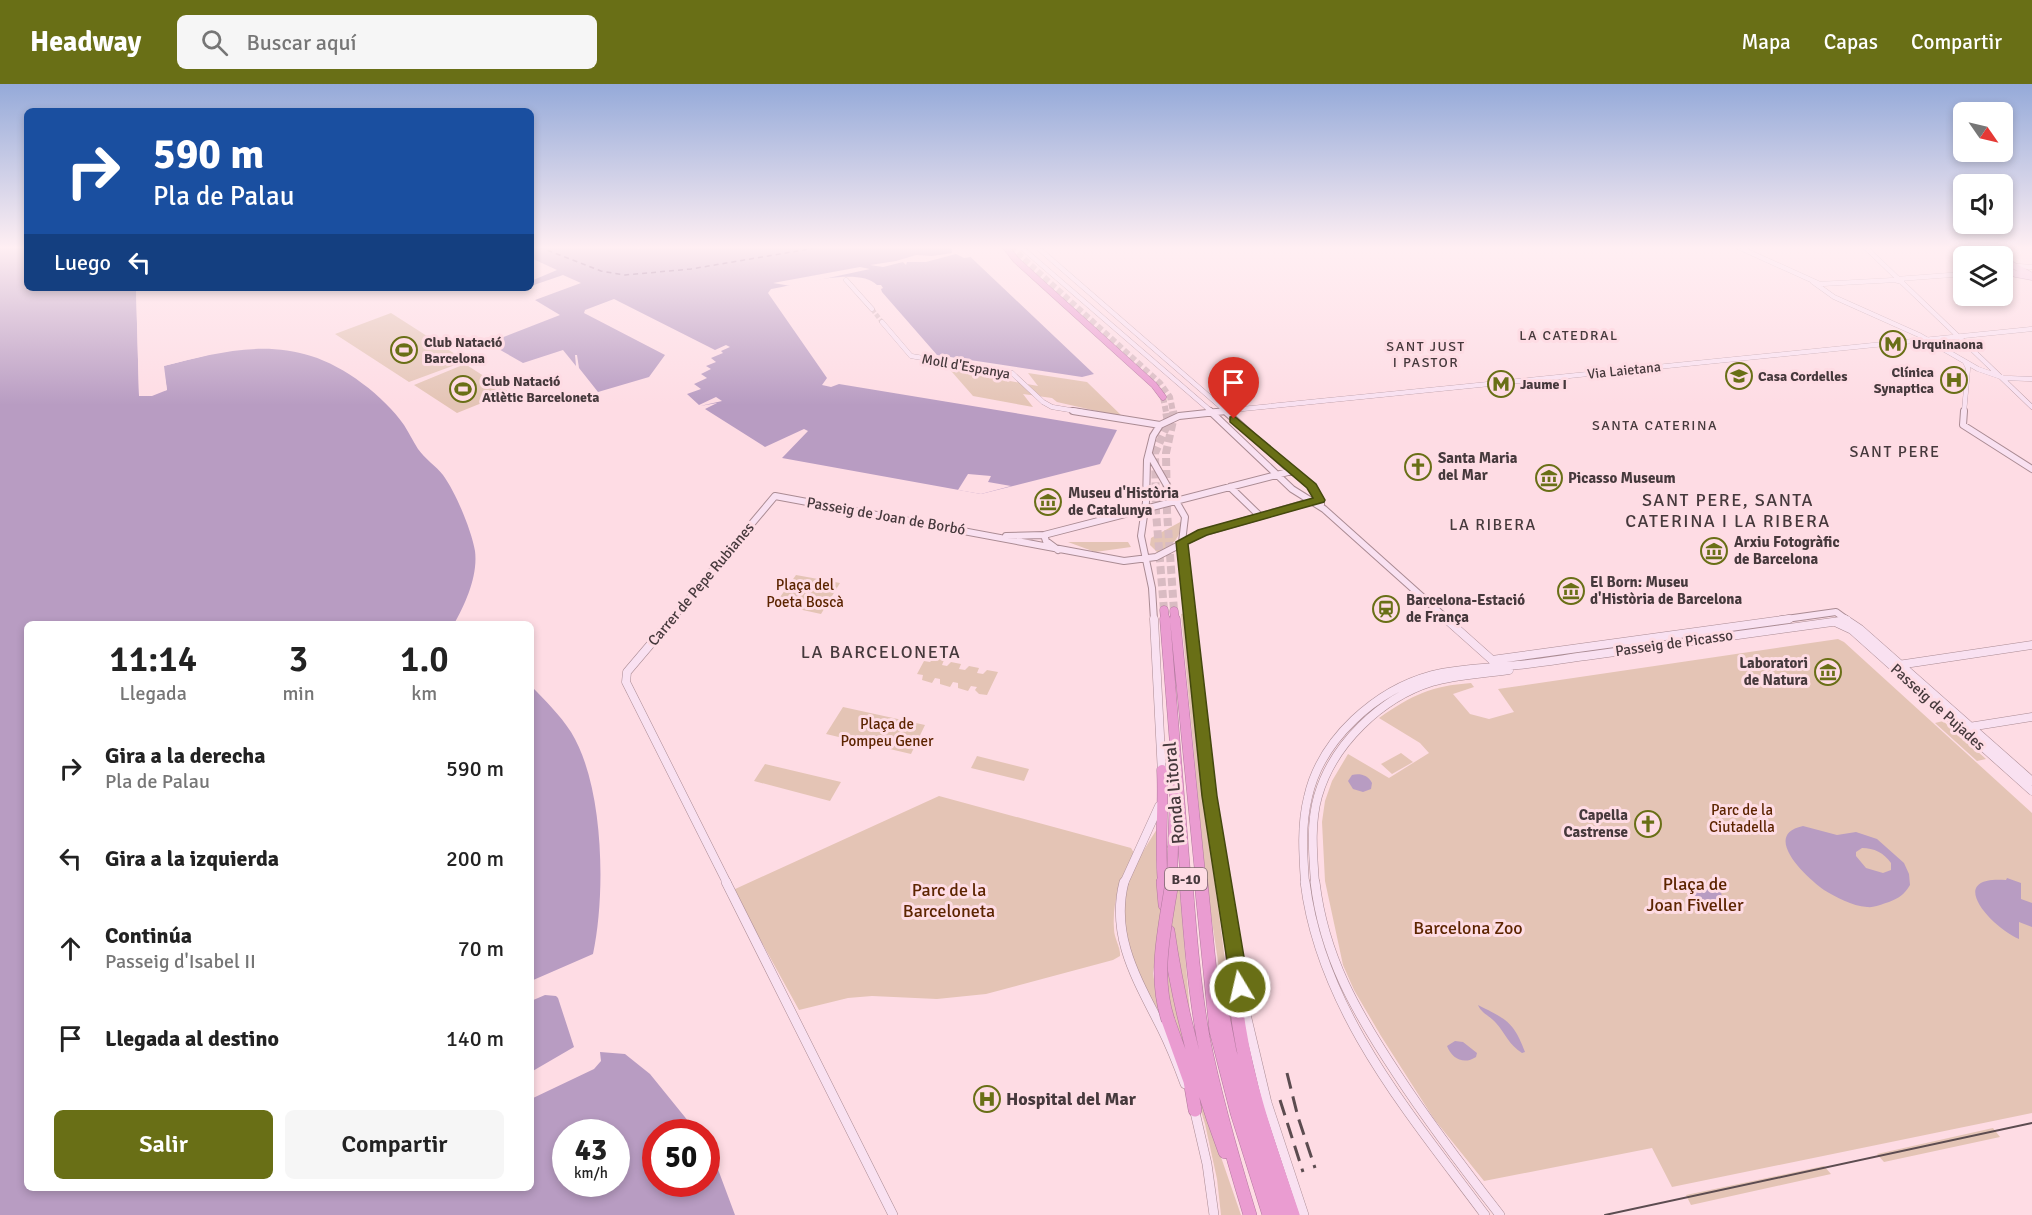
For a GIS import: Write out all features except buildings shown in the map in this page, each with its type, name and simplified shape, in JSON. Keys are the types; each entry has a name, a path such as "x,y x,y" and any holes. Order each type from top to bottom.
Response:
{"highway":[{"path":"1060,300 1154,384 1163,397"},
{"name":"Ronda Litoral","path":"1248,1209 1218,1109 1203,1036 1191,944 1177,764 1169,611 1216,1031 1237,1113 1269,1215"},
{"path":"1177,764 1173,880 1159,964 1160,990 1190,1081 1195,1110"},
{"path":"1162,770 1162,882 1169,945 1179,997 1194,1061 1220,1141 1248,1209"},
{"path":"1204,913 1230,1052 1282,1215"},
{"path":"1231,930 1234,988 1241,1037 1254,1092 1293,1215"}],"street":[{"path":"864,300 872,309"},
{"path":"1082,300 1212,412 1280,474 1289,486 1324,509 1502,669"},
{"path":"1099,300 1187,375 1292,471 1312,486 1324,509"},
{"path":"1842,300 1929,340 1965,362 2001,377 2032,379"},
{"path":"1919,300 2032,407"},
{"name":"Moll d'Espanya","path":"882,322 913,357 1010,373 1018,377 1050,406 1160,424"},
{"name":"Via Laietana","path":"1160,424 1179,416 1212,412 2032,329"},
{"path":"1965,362 1968,371 1963,425 2032,469"},
{"path":"1143,422 1150,427 1153,436"},
{"path":"1160,424 1153,436 1146,469 1145,509 1141,531 1153,596 1162,770 1159,807 1153,827 1132,863 1122,888 1120,934 1133,976 1164,1033 1195,1110 1207,1164 1214,1215"},
{"path":"1149,454 1185,517 1182,542 1209,796 1231,930 1251,1046 1268,1108 1304,1215"},
{"name":"Passeig de Joan de Borbó","path":"997,537 1047,534 1292,471"},
{"path":"1230,487 1260,516"},
{"name":"Passeig de Joan de Borbó","path":"775,496 1117,561 1146,559"},
{"name":"Carrer de Pepe Rubianes","path":"775,496 627,672 626,682 893,1215"},
{"path":"1146,559 1167,553 1202,532 1320,500"},
{"path":"1047,534 1046,540 1058,550"},
{"path":"1492,660 1836,612 1844,620"},
{"name":"Passeig de Picasso","path":"1502,669 1844,620"},
{"name":"Passeig de Pujades","path":"1844,620 2032,781"},
{"path":"1485,1215 1419,1128 1365,1045 1336,994 1317,945 1310,912 1303,847 1309,792 1324,759 1351,724 1373,705 1422,678 1762,635 1767,631 1758,623"},
{"path":"1684,634 1691,641"},
{"path":"1896,665 2032,645"},
{"name":"Passeig de Pujades","path":"1896,665 1961,728 2032,791"},
{"path":"1500,1215 1423,1114 1371,1035 1345,990 1328,944 1321,911 1316,883 1314,818 1328,772 1344,745 1379,710 1403,694 1430,683 1502,669"},
{"path":"1961,728 2032,717"}],"green space":[{"name":"Club Natació Barcelona","path":"391,313 466,361 409,382 335,334"},
{"name":"Club Natació Atlètic Barceloneta","path":"465,364 509,392 457,413 414,385"},
{"path":"945,364 1038,386 1028,373 1087,382 1123,417 1057,402 1052,398 1023,394 1033,407 973,396"},
{"path":"1182,521 1178,536 1168,547 1158,553 1150,545 1151,538"},
{"path":"1068,542 1128,542 1131,547 1095,552"},
{"name":"Plaça del Poeta Boscà","path":"796,575 840,583 821,614 775,604"},
{"path":"1185,613 1206,814 1237,1053 1223,995 1205,874 1181,614"},
{"path":"1838,639 2032,813 2032,1113 1672,1187 1652,1148 1484,1181 1434,1119 1381,1036 1354,990 1343,965 1325,881 1322,822 1325,801 1332,781 1348,754 1389,778 1429,753 1420,743 1379,718 1422,693 1444,686 1471,683 1474,687 1453,694 1470,714 1489,719 1514,712 1498,689"},
{"path":"934,658 944,660 942,665 947,666 951,662 961,664 959,669 965,670 969,666 979,668 977,673 983,674 987,670 998,672 987,695 979,694 975,690 977,687 971,686 968,691 958,688 958,683 953,682 950,687 940,684 940,679 935,678 932,683 922,680 923,675 917,674 924,661 930,662"},
{"name":"Plaça de Pompeu Gener","path":"843,707 925,725 911,754 826,734"},
{"path":"1943,721 1986,759 1977,761 1935,723"},
{"path":"1401,753 1413,762 1392,774 1381,764"},
{"path":"977,756 1029,769 1024,781 971,768"},
{"path":"765,764 841,782 830,801 754,781"},
{"name":"Parc de la Barceloneta","path":"939,796 1131,848 1134,853 1121,880 1114,909 1114,932 1120,956 1113,960 986,994 937,999 872,996 848,998 799,1010 733,890"},
{"path":"1157,829 1156,863 1162,920 1153,973 1159,1011 1142,981 1129,949 1124,916 1129,881 1141,854"},
{"path":"1178,868 1191,1026 1171,924"},
{"path":"1166,951 1212,1131 1241,1215 1221,1215 1217,1179 1205,1124 1166,998"},
{"path":"1993,1128 2000,1137 1884,1162 1877,1154"},
{"path":"1824,1166 1831,1174 1691,1205 1686,1195"}],"shaded area":[{"path":"0,300 136,300 139,396 167,390 163,366 237,350 292,351 337,367 362,383 386,403 404,425 418,449 440,472 458,501 475,551 475,570 470,589 456,621 24,621 24,1191 534,1191 534,1098 594,1069 601,1061 600,1052 625,1054 650,1074 686,1119 642,1119 642,1197 720,1197 720,1175 735,1215 0,1215"},
{"path":"535,300 612,300 585,310 584,313 665,355 649,377 598,392 579,368 577,355 575,355 576,366 563,350 523,363 488,343 560,315"},
{"path":"616,300 773,300 827,378 822,385 831,387 839,384 1117,430 1100,464 981,494 782,458 808,431 804,429 765,447 705,409 717,403 700,406 722,401 716,397 699,405 687,394 701,389 694,384 707,378 701,374 711,369 706,366 716,362 711,358 730,347 726,345 715,350"},
{"path":"889,300 1016,300 1094,374 1082,377 937,355"},
{"path":"534,689 571,732 582,754 590,781 596,810 600,871 600,901 593,954 534,980"},
{"path":"1352,775 1366,776 1372,783 1371,789 1363,792 1353,789 1348,781"},
{"path":"1803,826 1837,835 1856,832 1877,839 1904,863 1909,874 1910,885 1898,898 1875,906 1861,906 1844,901 1824,890 1808,877 1791,857 1786,838 1791,831","holes":["1866,848 1885,856 1891,863 1891,870 1883,873 1866,868 1856,856 1856,852"]},
{"path":"2007,878 2021,883 2021,899 2032,903 2032,927 2019,922 2019,939 2008,933 1986,914 1975,894 1978,886 1987,881 2006,880"},
{"path":"1704,887 1721,892 1722,897 1705,900 1690,893 1694,888"},
{"path":"545,995 558,998 574,1047 534,1070 534,1000"},
{"path":"1478,1005 1508,1022 1517,1034 1525,1052 1522,1053 1514,1046"},
{"path":"1455,1041 1463,1042 1477,1053 1476,1057 1463,1060 1455,1057 1447,1046"}],"pier":[{"path":"136,300 139,300 142,394 164,389 161,365 227,348 227,350 164,366 167,390 152,396 139,396"},
{"path":"968,474 991,476 988,482 1011,486 981,494 958,490"}],"tunnel":[{"path":"1069,300 1160,383 1170,397 1173,412"},
{"path":"872,309 882,322"},
{"path":"1163,397 1166,412"},
{"path":"1164,610 1156,512 1155,453 1168,423 1166,411"},
{"path":"1173,411 1174,416 1166,453 1167,512 1174,611"}],"tram line":[{"path":"1605,1215 2032,1123"}],"railway":[{"path":"1287,1073 1298,1117 1315,1168"},
{"path":"1280,1100 1303,1172"}],"place":[{"name":"Urquinaona","path":"1893,344"},
{"name":"Club Natació Barcelona","path":"404,350"},
{"name":"Casa Cordelles","path":"1739,376"},
{"name":"Clínica Synaptica","path":"1954,380"},
{"name":"Jaume I","path":"1501,384"},
{"name":"Club Natació Atlètic Barceloneta","path":"463,389"},
{"name":"Santa Maria del Mar","path":"1418,467"},
{"name":"Picasso Museum","path":"1549,478"},
{"name":"Museu d'Història de Catalunya","path":"1048,502"},
{"name":"Arxiu Fotogràfic de Barcelona","path":"1714,551"},
{"name":"El Born: Museu d'Història de Barcelona","path":"1571,591"},
{"name":"Barcelona-Estació de França","path":"1386,609"},
{"name":"Laboratori de Natura","path":"1828,672"},
{"name":"Capella Castrense","path":"1648,824"},
{"name":"Hospital del Mar","path":"987,1099"}],"district":[{"name":"LA CATEDRAL","path":"1569,335"},
{"name":"SANT JUST I PASTOR","path":"1426,354"},
{"name":"SANTA CATERINA","path":"1655,425"},
{"name":"SANT PERE","path":"1895,451"},
{"name":"SANT PERE, SANTA CATERINA I LA RIBERA","path":"1728,510"},
{"name":"LA RIBERA","path":"1493,524"},
{"name":"LA BARCELONETA","path":"881,652"}],"route":[{"path":"1234,419 1312,486 1320,500 1202,532 1182,542 1209,796 1240,987"}],"park label":[{"name":"Parc de la Ciutadella","path":"1742,818"},
{"name":"Plaça de Joan Fiveller","path":"1695,894"},
{"name":"Barcelona Zoo","path":"1468,928"}]}
